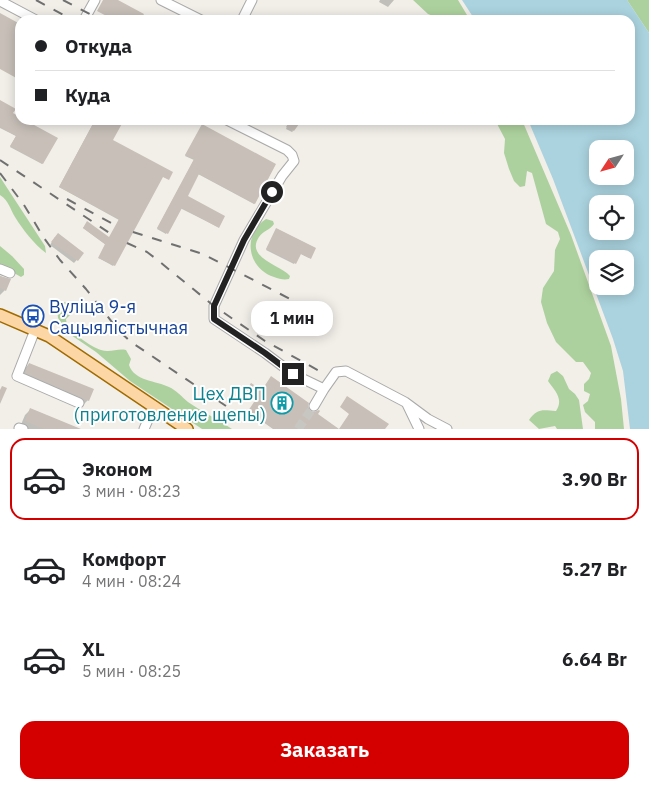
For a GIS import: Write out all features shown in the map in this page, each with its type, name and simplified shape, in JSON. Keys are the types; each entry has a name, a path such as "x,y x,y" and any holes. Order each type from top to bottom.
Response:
{"main road":[{"path":"0,315 49,336 187,429"}],"street":[{"path":"87,15 95,0"},
{"path":"162,0 191,15"},
{"path":"244,15 252,0"},
{"path":"0,1 27,15"},
{"path":"236,125 287,150 294,161 282,176 244,240 214,306 214,319 293,374 324,389"},
{"path":"0,268 10,273"},
{"path":"35,330 17,376 79,404"},
{"path":"314,406 336,372 346,372 407,404 428,419 447,429"},
{"path":"407,404 419,429"},
{"path":"144,429 154,406"}],"green space":[{"path":"413,0 458,0 467,15 430,15"},
{"path":"627,0 649,0 649,33"},
{"path":"498,125 524,125 571,235 589,285 589,295 593,295 611,346 621,399 624,429 595,429 595,422 585,412 583,405 588,401 590,394 584,391 584,384 589,379 591,373 583,362 576,362 556,342 547,323 541,302 543,288 554,271 555,250 560,239 558,232 546,224 532,173 527,171 525,186 520,187 514,181 504,153 505,139"},
{"path":"0,177 45,246 46,253 25,232 7,202 0,195"},
{"path":"266,219 273,221 274,224 259,237 256,244 257,250 260,256 286,272 290,276 289,279 278,278 265,273 253,259 251,242 253,233 258,225"},
{"path":"0,246 24,269 24,275 21,277 0,265"},
{"path":"65,302 70,307 71,314 66,319 67,323 80,338 101,350 126,350 131,359 129,365 136,374 146,380 172,388 193,406 232,429 202,429 130,381 96,352 68,333 58,318 58,304"},
{"path":"557,371 563,376 569,389 579,400 583,429 557,429 555,426 539,429 529,420 535,413 544,410 556,411 559,399 548,381 551,374"}],"water":[{"path":"462,0 627,0 649,33 649,429 630,429 623,371 596,295 634,295 634,250 589,250 589,275 553,179 530,125 635,125 635,15 472,15"}],"building":[{"path":"103,0 118,0 144,14 105,15 97,11"},
{"path":"0,13 15,21 15,77 0,69"},
{"path":"0,100 15,108 13,113 15,114 15,125 34,125 58,138 43,164 10,146 16,136 0,127"},
{"path":"92,125 121,125 113,140 173,172 169,180 163,177 115,266 98,258 105,244 83,228 87,221 109,237 119,219 59,187"},
{"path":"201,125 204,125 276,164 255,204 199,174 188,196 225,216 219,228 182,208 168,234 157,228 194,159 185,155"},
{"path":"287,125 298,125 294,131 286,127"},
{"path":"276,228 316,248 311,259 301,254 296,264 266,249"},
{"path":"58,233 84,253 78,261 51,242"},
{"path":"0,276 11,279 6,291 0,288"},
{"path":"29,363 94,389 89,401 25,373"},
{"name":"Цех ДВП (приготовление щепы)","path":"271,376 309,403 310,411 319,410 318,414 339,429 274,429 248,411 256,399 245,392 251,383 262,390"},
{"path":"2,386 7,388 0,404 0,390"},
{"path":"347,396 389,424 385,429 339,429 349,414 340,407"},
{"path":"30,408 81,429 44,429 25,421"}],"tunnel":[{"path":"298,429 314,406"}],"railway":[{"path":"36,0 64,15"},
{"path":"63,0 92,15"},
{"path":"0,160 111,234"},
{"path":"0,173 24,205 60,260 119,331 131,342 226,406"},
{"path":"67,199 115,225"},
{"path":"133,232 203,254 325,317"},
{"path":"127,243 147,252 214,306 265,341 323,373"}],"place":[{"name":"Вуліца 9-я Сацыялістычная","path":"33,316"},
{"name":"Цех ДВП (приготовление щепы)","path":"282,403"}],"route":[{"path":"272,192 244,240 214,306 214,319 293,374"}]}
